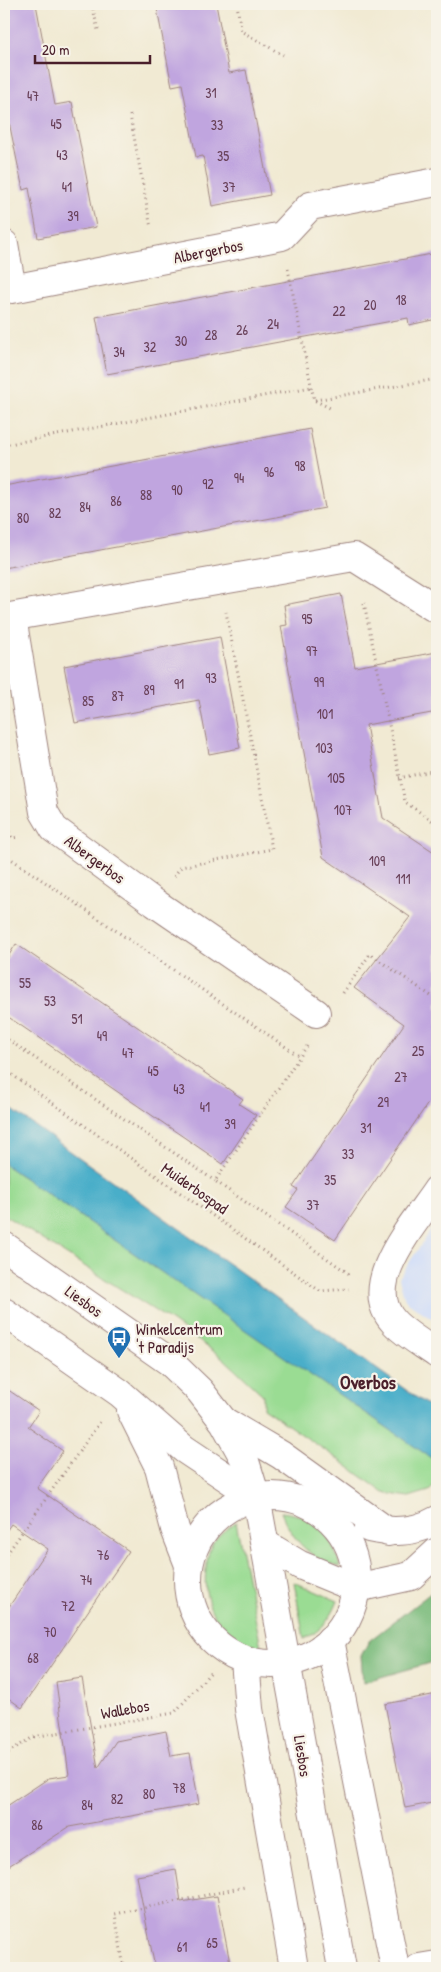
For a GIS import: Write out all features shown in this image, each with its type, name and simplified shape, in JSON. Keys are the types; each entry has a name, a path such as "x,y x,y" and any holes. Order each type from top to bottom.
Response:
{"street":[{"path":"282,236 310,206 437,182"},
{"name":"Albergerbos","path":"4,244 12,289 282,236"},
{"name":"Albergerbos","path":"327,1007 155,903 54,829 44,812 8,618 354,557"},
{"path":"354,557 433,607 437,606"},
{"path":"437,1190 394,1253 376,1288 393,1322 437,1354"},
{"name":"Liesbos","path":"4,1246 170,1362 200,1391 224,1422 244,1458 256,1497 342,1968"},
{"path":"4,1312 123,1397 184,1449 256,1497"},
{"path":"123,1397 159,1467 175,1529 189,1565"},
{"name":"Liesbos","path":"224,1422 288,1460 388,1532"},
{"path":"285,1496 311,1505 334,1522 347,1542 352,1556 356,1588 352,1607 343,1625 330,1640 310,1654 287,1662 266,1664 237,1656 210,1636 196,1615 189,1591 189,1565 197,1541 212,1520 232,1506 256,1497 285,1496"},
{"path":"334,1522 388,1532 424,1528 437,1520"},
{"path":"265,1544 300,1565 356,1588 411,1576 437,1552"},
{"path":"330,1640 394,1968"},
{"path":"237,1656 249,1709 294,1968"},
{"path":"420,1968 437,1965"}],"path":[{"path":"92,4 98,30"},
{"path":"237,4 241,31 283,55"},
{"path":"130,115 157,261"},
{"path":"282,236 314,400"},
{"path":"314,400 437,379"},
{"path":"4,445 311,387"},
{"path":"314,400 330,408"},
{"path":"354,557 405,802 437,824"},
{"path":"155,903 181,867 272,850 220,580"},
{"path":"399,778 437,770"},
{"path":"4,816 5,824"},
{"path":"4,854 299,1056"},
{"path":"327,1007 370,954 437,1000"},
{"path":"4,1037 376,1288"},
{"path":"215,1181 310,1040"},
{"name":"Muiderbospad","path":"4,1069 320,1291 376,1288"},
{"path":"4,1558 123,1397"},
{"name":"Wallebos","path":"4,1755 33,1737 174,1713 237,1656"},
{"path":"124,1968 115,1914 278,1880"}],"shaded area":[{"path":"437,1221 437,1322 405,1300 399,1278"}],"green space":[{"path":"4,1164 404,1437 437,1462 437,1483 429,1491 409,1497 384,1493 263,1408 263,1395 223,1358 171,1321 4,1215"},
{"path":"281,1512 303,1517 320,1529 332,1545 340,1567 320,1560 303,1547 290,1531"},
{"path":"236,1522 261,1647 247,1644 225,1630 211,1609 207,1596 205,1583 210,1550 220,1535"},
{"path":"294,1582 338,1601 325,1624 304,1639"},
{"path":"437,1588 437,1661 363,1682 361,1656 369,1641"}],"water":[{"path":"4,1104 437,1412 437,1462 4,1164"}],"building":[{"path":"4,4 36,4 55,105 72,102 96,227 38,238 29,188 23,190 8,117 4,118"},
{"path":"156,4 216,4 229,73 246,70 270,195 212,206 203,156 196,157 182,84 172,86"},
{"path":"437,253 437,319 409,325 408,318 107,374 96,317"},
{"path":"310,429 325,508 4,568 4,486"},
{"path":"341,594 355,667 437,652 437,712 366,725 383,818 437,854 437,1090 335,1240 286,1207 298,1190 293,1187 404,1024 354,988 410,917 323,857 281,626 287,625 284,605"},
{"path":"220,637 240,748 209,754 199,700 75,723 64,666"},
{"path":"16,944 243,1099 239,1104 256,1115 223,1164 4,1014 4,963"},
{"path":"4,1387 39,1411 28,1427 63,1451 37,1488 129,1551 22,1708 4,1695 4,1614 48,1549 11,1524 4,1534"},
{"path":"82,1678 98,1768 116,1741 166,1731 171,1756 190,1753 199,1804 69,1827 4,1869 4,1808 49,1778 69,1775 56,1682"},
{"path":"437,1694 437,1802 405,1808 385,1704"},
{"path":"176,1869 181,1902 217,1896 231,1968 155,1968 137,1876"}],"place":[{"name":"Winkelcentrum 't Paradijs","path":"119,1359"}],"district":[{"name":"Overbos","path":"368,1382"}]}
